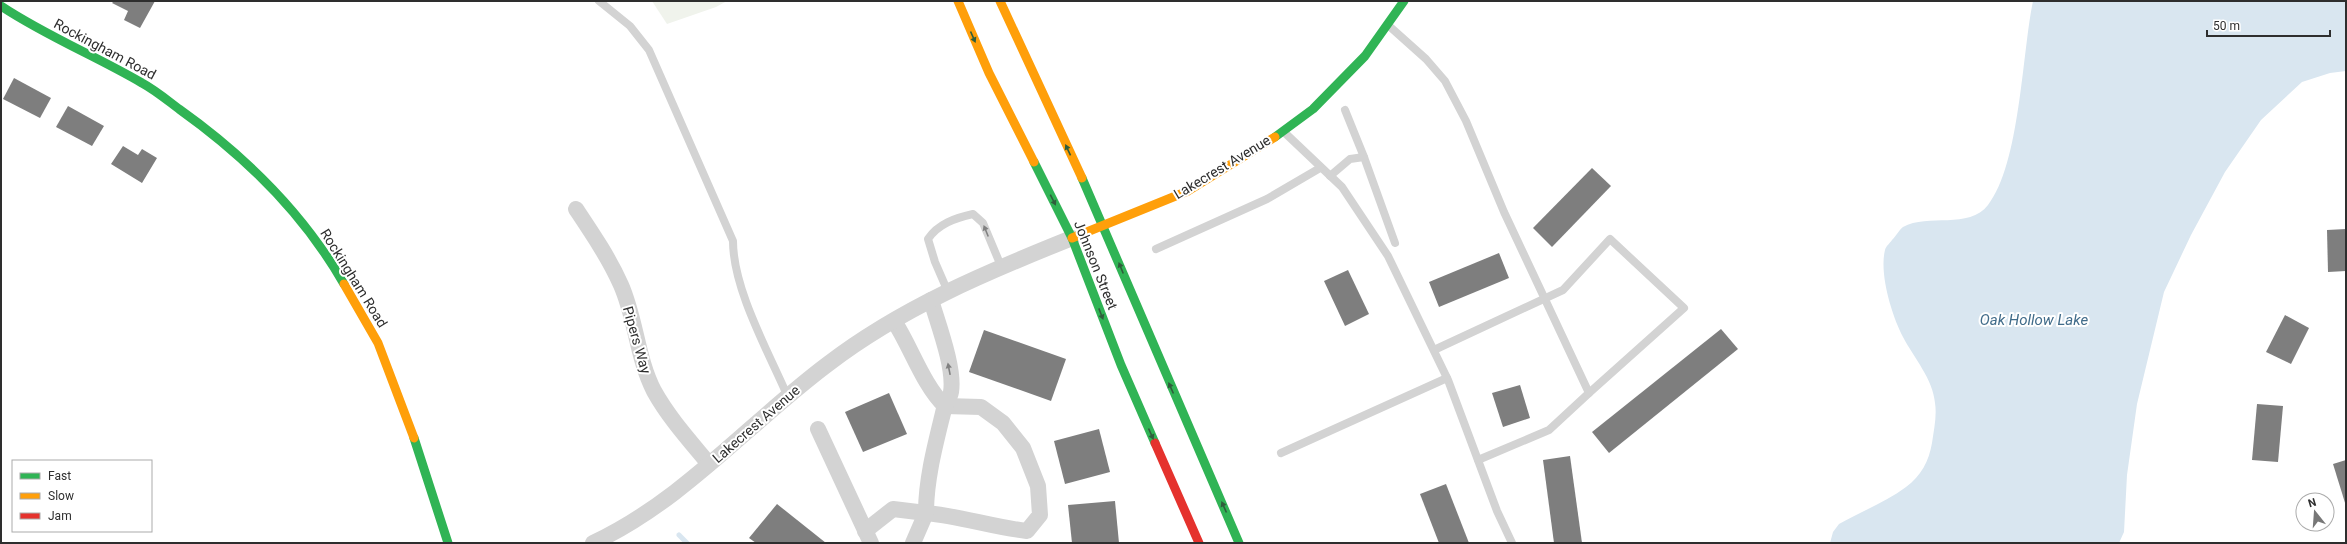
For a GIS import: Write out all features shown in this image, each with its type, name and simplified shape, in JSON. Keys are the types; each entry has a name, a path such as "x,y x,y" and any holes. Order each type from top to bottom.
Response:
{"main road":[{"name":"Johnson Street","path":"958,1 989,73 1072,238 1121,365 1199,543"},
{"name":"Johnson Street","path":"1000,1 1104,226 1152,346 1239,543"},
{"name":"Lakecrest Avenue","path":"1072,238 1188,191 1262,146 1282,130 1313,109 1364,56 1404,1"},
{"name":"Rockingham Road","path":"1,6 30,25 143,83 210,131 258,172 302,223 335,268 378,343 422,460 448,543"}],"street":[{"name":"Pipers Way","path":"576,208 621,284 632,317 646,373 655,392 669,416 709,464"},
{"name":"Lakecrest Avenue","path":"593,543 622,537 687,484 787,395 829,363 894,321 931,300 1001,266 1072,238"},
{"path":"913,543 926,513 927,490 945,406 951,393 952,383 944,345 931,300"},
{"path":"818,429 868,537 892,509 952,515 997,527 1026,531 1040,515 1038,486 1022,448 1003,423 981,407 945,406 935,396 908,342 894,321"}],"lane":[{"path":"599,1 630,26 652,56 733,241 733,261 739,284 787,395"},
{"path":"1388,24 1426,59 1445,81 1466,121 1504,212 1589,393"},
{"path":"1345,110 1364,157 1395,243"},
{"path":"1282,130 1320,168 1342,187 1388,256 1447,378 1497,511 1512,543"},
{"path":"1330,176 1350,159 1364,157"},
{"path":"1156,249 1267,199 1320,168"},
{"path":"948,292 934,262 928,239 935,229 960,217 973,214 983,224 1001,266"},
{"path":"1434,350 1545,300 1563,290 1610,239 1684,308 1549,430 1478,460"},
{"path":"1282,453 1447,378"}],"shaded area":[{"path":"652,1 727,1 716,7 667,24"}],"water":[{"name":"Oak Hollow Lake","path":"2033,1 2346,1 2346,71 2330,73 2302,82 2261,120 2225,172 2191,235 2164,292 2137,404 2127,475 2124,532 2119,543 1830,543 1833,532 1839,524 1890,497 1911,483 1924,468 1929,456 1936,408 1934,394 1927,377 1903,337 1891,307 1885,283 1885,250 1903,227 1913,223 1959,219 1980,213 1988,205 1999,187 2007,163 2013,136"}],"building":[{"path":"114,1 155,1 140,28 124,20 128,11 112,3"},
{"path":"14,78 51,98 40,118 3,99"},
{"path":"68,106 104,126 92,146 56,127"},
{"path":"123,146 138,155 142,149 157,158 142,183 111,164"},
{"path":"1592,168 1611,186 1552,247 1533,228"},
{"path":"2346,229 2346,271 2328,272 2327,230"},
{"path":"1499,253 1509,278 1439,307 1429,282"},
{"path":"1348,270 1369,314 1345,326 1324,281"},
{"path":"2285,315 2309,328 2291,364 2266,352"},
{"path":"1721,329 1738,349 1609,453 1592,432"},
{"path":"984,330 1066,359 1051,401 969,372"},
{"path":"1520,385 1530,418 1503,427 1492,393"},
{"path":"889,393 907,434 863,452 845,412"},
{"path":"2257,404 2283,406 2278,462 2252,460"},
{"path":"1099,429 1110,472 1065,484 1054,441"},
{"path":"1570,456 1582,543 1554,543 1543,460"},
{"path":"2346,460 2346,506 2333,464"},
{"path":"1446,484 1469,543 1439,543 1420,494"},
{"path":"1115,501 1119,543 1072,543 1068,505"},
{"path":"777,504 826,543 756,543 749,538"}],"waterway":[{"path":"679,535 687,543"}],"traffic: fast":[{"path":"1275,137 1313,109 1365,56 1404,1"},
{"path":"1,6 36,27 147,86 227,146 292,210 328,258 344,284"},
{"path":"1034,162 1072,238 1121,365 1155,443"},
{"path":"1082,178 1239,543"},
{"path":"414,438 448,543"}],"traffic: slow":[{"path":"958,1 989,73 1034,162"},
{"path":"1000,1 1082,178"},
{"path":"1072,238 1188,191 1275,137"},
{"path":"344,284 378,343 414,438"}],"traffic: jam":[{"path":"1155,443 1199,543"}]}
